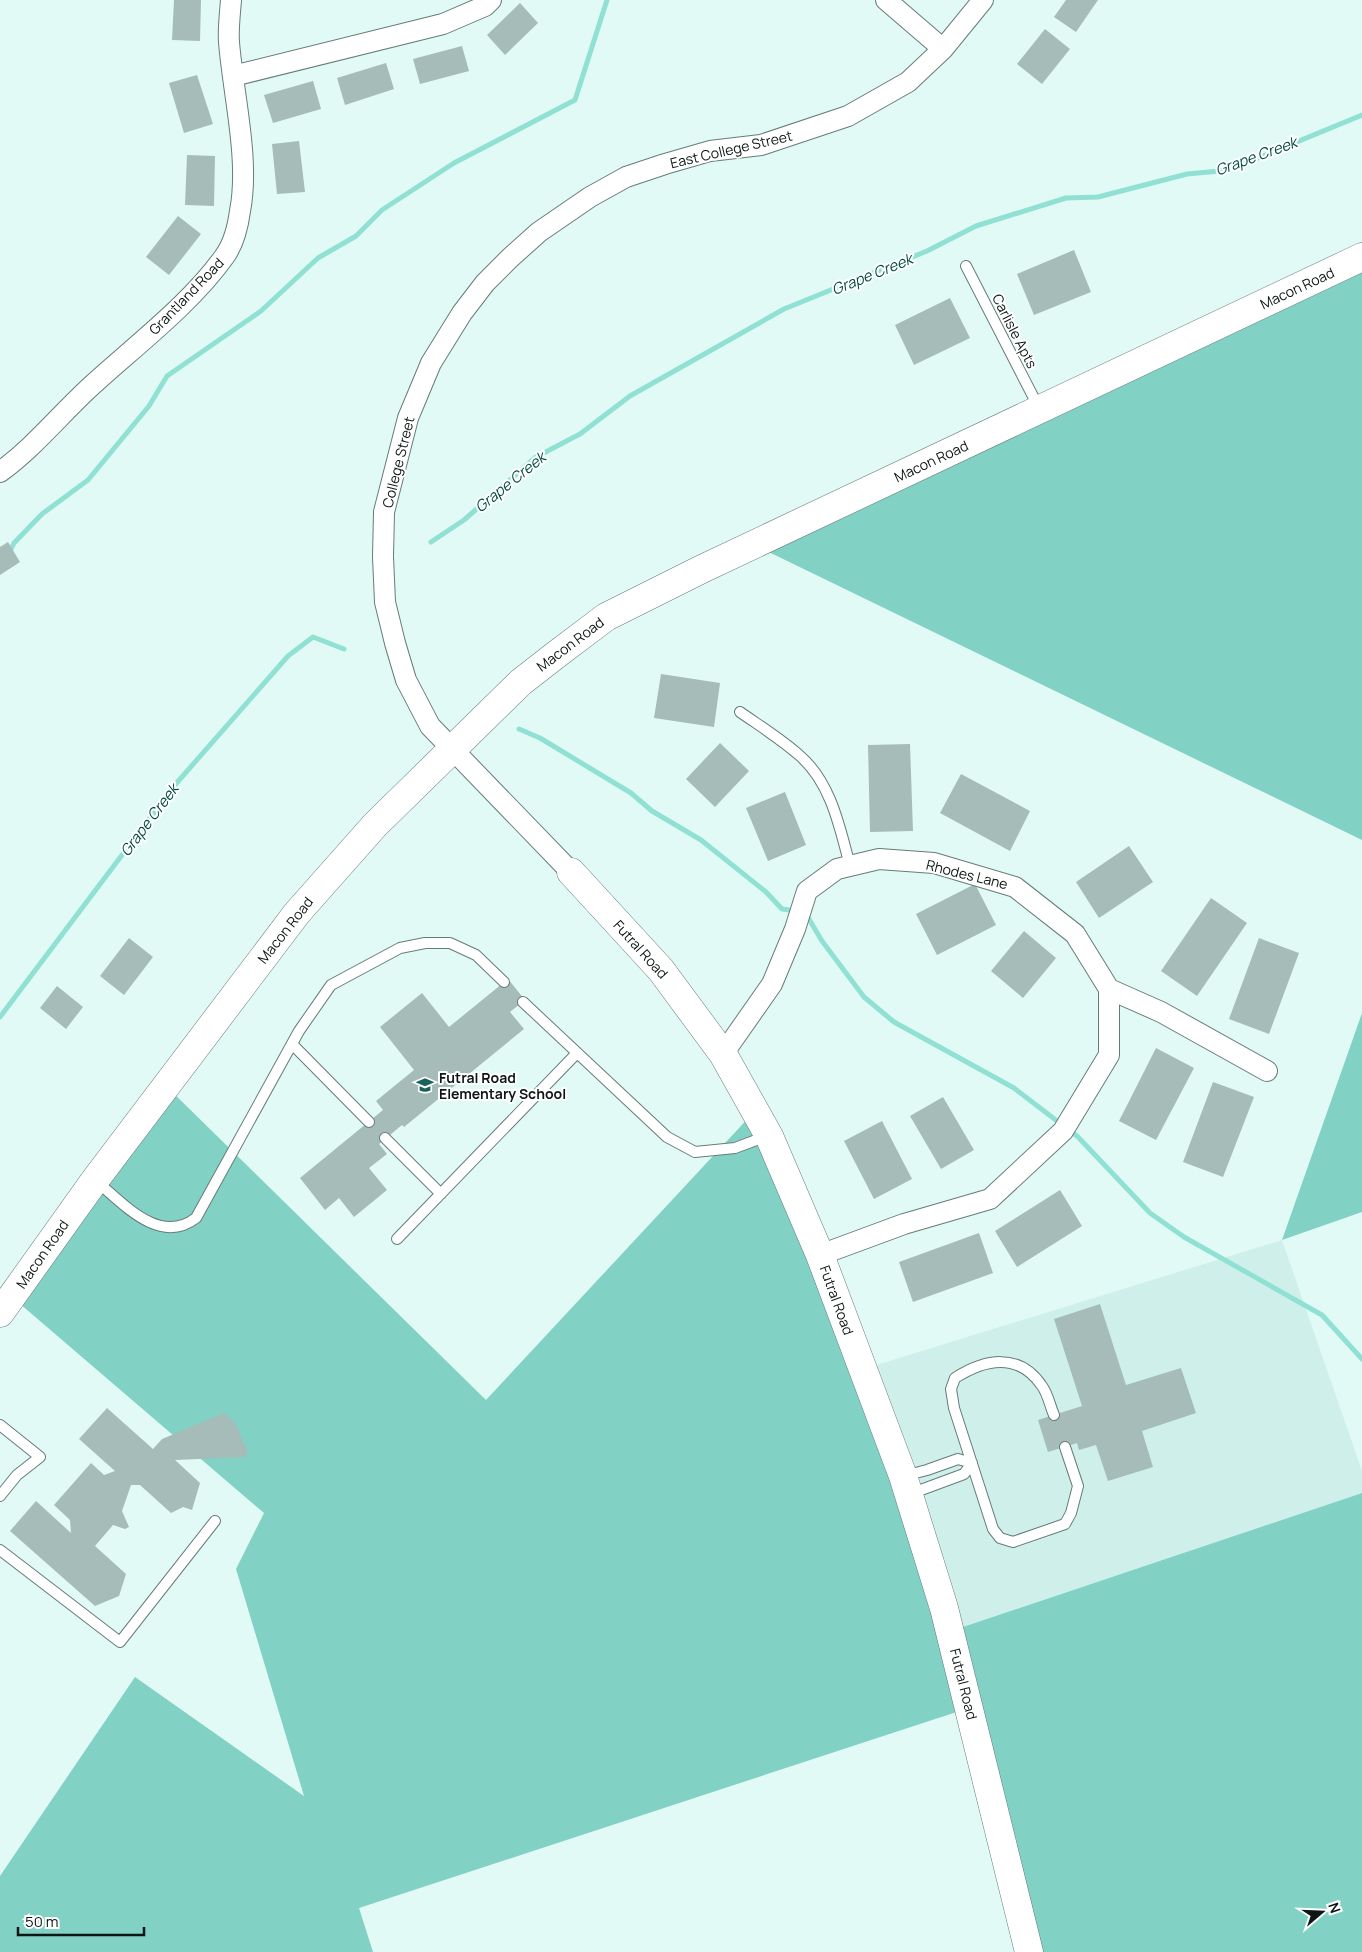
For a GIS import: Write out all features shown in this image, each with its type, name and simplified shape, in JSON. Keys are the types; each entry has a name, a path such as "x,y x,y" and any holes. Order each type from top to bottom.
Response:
{"main road":[{"name":"Macon Road","path":"0,1312 95,1180 296,913 375,825 521,682 606,617 1362,257"},
{"name":"Futral Road","path":"571,872 661,970 723,1054 769,1136 820,1255 906,1486 952,1636 1029,1952"}],"street":[{"name":"Grantland Road","path":"0,472 18,459 87,390 160,325 225,256 235,234 241,210 244,173 229,40 230,0"},
{"path":"233,76 443,24 485,6 491,0"},
{"path":"886,0 943,49"},
{"name":"East College Street","path":"539,232 590,197 626,177 710,152 761,145 848,116 908,82 943,49 983,0"},
{"name":"College Street","path":"451,749 430,726 419,706 406,680 395,643 385,602 384,512 408,418 431,363 462,313 486,283 539,232"},
{"name":"Futral Road","path":"451,749 571,872"},
{"name":"Rhodes Lane","path":"723,1054 772,984 795,929 807,890 837,869 879,860 934,863 1015,887 1076,934 1109,989"},
{"path":"820,1255 904,1224 990,1199 1063,1131 1109,1055 1109,989 1161,1012 1267,1071"}],"lane":[{"name":"Carlisle Apts","path":"966,266 1040,409"},
{"path":"740,712 801,756 818,777 835,811 850,866"},
{"path":"95,1180 149,1224 167,1228 186,1225 196,1218 299,1031 331,985 400,948 425,943 450,943 476,955 504,982"},
{"path":"523,1002 667,1137 695,1152 735,1148 769,1136"},
{"path":"292,1044 369,1122"},
{"path":"397,1240 577,1053"},
{"path":"386,1138 441,1194"},
{"path":"1054,1415 1042,1386 1028,1371 1011,1363 998,1361 982,1364 955,1378 951,1389 954,1408 993,1529 1000,1538 1013,1542 1065,1524 1071,1513 1078,1486 1065,1447"},
{"path":"0,1424 40,1457 17,1475 0,1496"},
{"path":"906,1486 927,1470 958,1459 972,1463"},
{"path":"906,1486 964,1474 972,1463"},
{"path":"0,1550 120,1642 215,1521"}],"shaded area":[{"path":"1282,1240 1362,1471 1362,1493 948,1632 857,1371"}],"green space":[{"path":"1362,242 1362,840 742,539 1165,341"},
{"path":"1362,1013 1362,1212 1282,1240"},
{"path":"163,1083 486,1400 753,1113 948,1632 1362,1493 1362,1952 1028,1952 978,1705 359,1908 373,1952 0,1952 0,1876 135,1677 304,1796 236,1569 264,1513 12,1297"}],"building":[{"path":"174,0 201,0 200,41 172,40"},
{"path":"1066,0 1098,0 1076,32 1054,17"},
{"path":"520,3 538,23 505,55 487,35"},
{"path":"1045,29 1070,49 1042,84 1017,64"},
{"path":"462,46 469,71 420,84 413,59"},
{"path":"386,63 394,89 345,105 337,78"},
{"path":"197,75 213,124 184,133 169,83"},
{"path":"313,81 321,109 273,123 264,95"},
{"path":"299,141 305,192 277,194 272,144"},
{"path":"187,155 215,156 214,206 185,205"},
{"path":"178,216 201,234 169,275 146,257"},
{"path":"1074,250 1091,292 1034,315 1017,274"},
{"path":"950,298 970,338 914,365 895,325"},
{"path":"8,542 20,562 0,575 0,547"},
{"path":"661,674 720,683 714,727 654,718"},
{"path":"720,743 749,771 715,807 686,779"},
{"path":"910,744 913,831 870,832 868,745"},
{"path":"961,774 1030,811 1010,851 940,813"},
{"path":"785,792 806,845 768,861 746,808"},
{"path":"1129,846 1153,882 1099,918 1076,882"},
{"path":"975,884 996,925 937,955 916,914"},
{"path":"1211,898 1247,923 1197,996 1161,971"},
{"path":"1024,931 1056,958 1023,998 991,971"},
{"path":"129,938 153,957 124,995 100,976"},
{"path":"1259,938 1299,953 1269,1034 1229,1019"},
{"name":"Futral Road Elementary School","path":"508,979 525,1000 510,1012 524,1029 404,1127 402,1125 379,1144 387,1154 369,1168 387,1190 354,1217 339,1198 325,1210 300,1178 383,1110 376,1101 414,1070 380,1027 422,993 449,1027"},
{"path":"57,986 83,1007 66,1029 40,1008"},
{"path":"1156,1048 1194,1068 1156,1140 1119,1121"},
{"path":"1213,1082 1254,1097 1223,1177 1183,1162"},
{"path":"943,1097 974,1150 941,1169 910,1116"},
{"path":"882,1121 912,1179 874,1199 844,1141"},
{"path":"1060,1190 1082,1226 1017,1267 995,1231"},
{"path":"979,1233 993,1273 913,1302 899,1262"},
{"path":"1100,1304 1126,1385 1181,1368 1196,1413 1142,1431 1153,1467 1108,1481 1096,1445 1079,1450 1077,1443 1048,1452 1038,1420 1082,1406 1054,1319"},
{"path":"107,1408 153,1449 162,1439 224,1413 236,1424 248,1453 245,1457 175,1460 200,1483 192,1510 183,1507 171,1513 140,1485 131,1485 122,1511 129,1527 125,1529 113,1525 95,1546 126,1574 119,1596 95,1606 10,1531 36,1501 71,1533 70,1520 54,1505 91,1463 104,1475 115,1471 79,1439"}],"waterway":[{"path":"9,553 14,543 42,514 88,480 149,406 167,376 261,311 318,258 356,236 382,210 454,163 575,100 607,0"},
{"name":"Grape Creek","path":"431,542 464,520 536,457 580,434 630,396 784,309 927,251 976,226 1066,198 1098,197 1187,174 1220,171 1241,165 1362,115"},
{"name":"Grape Creek","path":"0,1017 174,786 288,656 313,637 344,649"},
{"path":"519,729 540,738 631,793 652,811 701,840 766,892 782,909 797,911"},
{"path":"806,914 822,941 864,997 894,1022 1014,1088 1061,1124"},
{"path":"1068,1129 1078,1137 1150,1213 1184,1237 1322,1315 1362,1359"}],"place":[{"name":"Futral Road Elementary School","path":"425,1085"}]}
